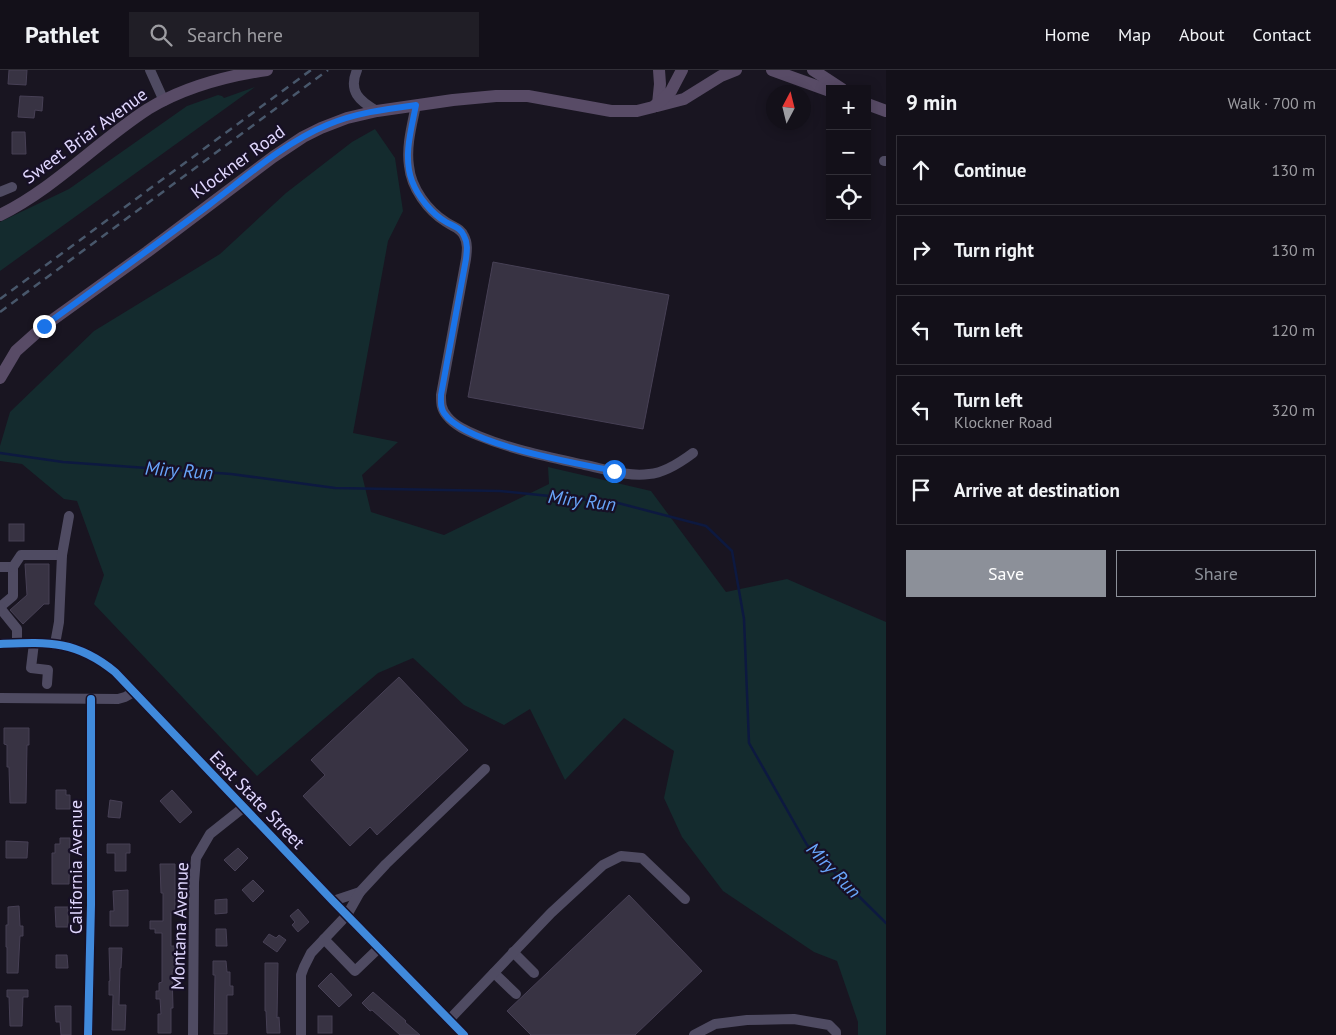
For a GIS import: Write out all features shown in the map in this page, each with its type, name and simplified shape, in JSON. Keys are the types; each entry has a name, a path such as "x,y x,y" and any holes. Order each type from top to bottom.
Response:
{"main road":[{"name":"Sweet Briar Avenue","path":"0,215 47,187 149,109 187,90 219,80 266,70"},
{"path":"655,105 660,84 659,70"},
{"path":"655,105 671,91 682,70"},
{"name":"Klockner Road","path":"0,378 16,351 44,326 147,252 279,152 303,137 330,124 377,111 507,95 549,100 610,111 630,111 684,99 721,76 736,70"},
{"path":"772,70 826,90"},
{"path":"813,70 836,85"},
{"path":"871,105 886,111"}],"street":[{"path":"150,70 164,101"},
{"path":"357,70 354,80 355,90 365,104 377,111"},
{"path":"416,105 408,152 408,167 412,182 430,209 446,222 459,228 467,245 441,395 441,407 445,414 454,423 466,430 488,440 524,452 636,475 650,474 666,469 694,453"},
{"path":"0,192 12,187"},
{"path":"55,644 59,622 62,555 69,516"},
{"path":"17,644 17,629 0,608 13,596 13,567 21,555 62,555"},
{"path":"0,567 13,567"},
{"path":"34,643 31,668 48,670 47,684"},
{"name":"East State Street","path":"0,644 55,644 77,649 90,654 115,672 333,901 464,1035"},
{"path":"0,698 118,699 134,692"},
{"name":"California Avenue","path":"88,1035 91,905 91,699"},
{"path":"301,1035 302,975 311,953 347,915 360,892 485,769"},
{"name":"Montana Avenue","path":"193,1035 194,882 196,858 210,834 244,807"},
{"path":"449,1020 551,913 603,865 621,856 642,858 685,899"},
{"path":"333,901 360,892"},
{"path":"324,939 355,971 379,948"},
{"path":"513,952 534,973"},
{"path":"494,973 516,994"},
{"path":"694,1035 715,1024 748,1020 794,1019 829,1025 836,1032 836,1035"}],"green space":[{"path":"255,87 0,271 0,222 69,189 187,106 218,95 224,98"},
{"path":"375,129 395,158 403,211 388,241 353,433 398,442 362,475 371,512 444,535 549,484 548,467 651,491 726,592 787,579 886,622 886,1035 858,1035 858,1022 837,961 814,952 723,891 682,837 664,798 674,751 624,718 565,780 530,709 504,725 464,705 413,658 378,673 257,776 94,604 104,575 77,501 64,499 22,464 0,461 0,446 10,412 94,331 220,254 286,193 352,142"}],"building":[{"path":"9,70 27,70 26,85 8,84"},
{"path":"20,96 43,97 42,111 35,110 34,118 18,117"},
{"path":"12,132 25,132 26,154 12,154"},
{"path":"493,262 669,295 643,429 468,397"},
{"path":"9,524 24,524 24,541 9,541"},
{"path":"25,564 49,564 49,604 44,604 23,624 10,610 27,595"},
{"path":"399,677 468,750 377,835 370,827 350,846 303,796 325,775 311,760"},
{"path":"4,728 29,728 26,803 10,803 9,767 7,767 7,745 4,744"},
{"path":"56,790 66,790 66,795 70,795 70,809 56,809"},
{"path":"172,790 192,812 180,823 160,801"},
{"path":"110,800 122,802 120,818 108,817"},
{"path":"60,838 70,838 69,884 52,884 52,853 55,853 55,844 60,844"},
{"path":"6,841 28,842 27,858 6,858"},
{"path":"107,844 130,844 130,853 126,853 126,871 115,871 115,853 107,853"},
{"path":"238,848 248,858 235,871 224,860"},
{"path":"160,864 175,864 175,913 171,913 171,946 175,946 175,971 172,971 173,1008 171,1008 171,1033 158,1033 158,1014 161,1014 160,999 156,999 156,991 159,991 159,983 162,982 162,933 155,933 155,929 150,929 150,921 163,921"},
{"path":"253,880 264,891 253,902 242,890"},
{"path":"128,890 128,926 110,926 110,911 114,911 113,891"},
{"path":"629,895 702,971 635,1035 531,1035 507,1011"},
{"path":"227,899 227,913 215,914 215,900"},
{"path":"19,906 20,926 23,926 23,936 20,936 18,973 7,973 6,925 8,925 8,907"},
{"path":"55,907 68,907 68,927 56,927"},
{"path":"298,909 309,922 298,932 292,925 295,922 290,916"},
{"path":"216,929 226,929 227,946 216,946"},
{"path":"269,934 276,938 279,935 286,940 277,952 263,942"},
{"path":"109,948 122,948 119,1005 126,1005 125,1030 112,1030 113,995 109,995"},
{"path":"56,955 67,955 68,968 56,968"},
{"path":"213,961 226,961 227,972 230,972 230,986 233,986 233,995 227,995 227,1034 214,1034 215,975 213,975"},
{"path":"265,963 278,963 277,1018 279,1017 280,1033 267,1033"},
{"path":"331,973 352,995 339,1007 318,986"},
{"path":"7,990 28,990 28,997 23,997 22,1026 10,1026"},
{"path":"373,992 420,1035 400,1035 372,1010 370,1011 362,1003"},
{"path":"55,1006 71,1006 71,1035 61,1035 60,1022 56,1022"},
{"path":"318,1016 332,1016 332,1033 318,1033"}],"waterway":[{"name":"Miry Run","path":"0,453 63,462 231,474 335,488 500,491 618,503 706,526 732,551 744,619 749,743 807,845 886,923"}],"railway":[{"path":"0,299 311,70"},
{"path":"0,312 328,70"}],"cycle path":[{"path":"0,644 33,643 61,645 87,654 115,672 333,901 464,1035"},
{"path":"88,1035 91,905 91,699"}],"route":[{"path":"44,326 147,252 273,157 303,137 330,124 357,115 416,105 408,152 408,167 412,182 430,209 446,222 459,228 467,245 441,395 441,407 454,423 488,440 524,452 614,471"}]}
